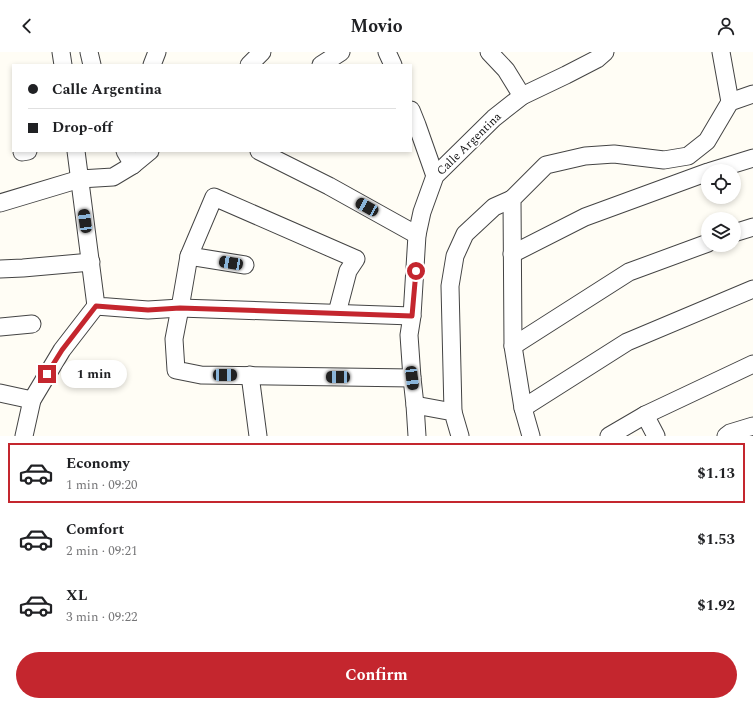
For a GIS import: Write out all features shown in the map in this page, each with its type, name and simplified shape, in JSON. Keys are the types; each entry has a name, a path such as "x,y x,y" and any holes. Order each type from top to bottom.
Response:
{"street":[{"path":"60,52 63,64"},
{"path":"89,52 92,64"},
{"path":"152,64 157,52"},
{"path":"250,64 262,52"},
{"path":"323,64 341,52"},
{"path":"387,52 392,64"},
{"path":"489,52 506,70 522,96"},
{"name":"Calle Argentina","path":"417,436 409,335 412,316 417,235 422,212 434,176 494,118 522,96 566,75 605,52"},
{"path":"721,52 730,102"},
{"path":"460,436 453,412 450,286 455,256 465,234 494,207 512,199 546,165 585,156 614,154 664,160 688,156 707,141 730,102 753,94"},
{"path":"412,112 434,176"},
{"path":"24,436 32,400 62,350 96,306 76,152"},
{"path":"0,203 80,180 113,177 129,158 147,152"},
{"path":"261,152 330,186 417,235"},
{"path":"734,164 753,158"},
{"path":"512,254 585,217 701,175"},
{"path":"338,313 348,271 356,259 214,197 189,256 174,339 176,370 201,375 412,378"},
{"path":"512,199 513,346 523,408 531,436"},
{"path":"741,231 753,226"},
{"path":"513,346 629,272 701,246"},
{"path":"189,256 245,265"},
{"path":"0,269 91,262"},
{"path":"523,408 627,342 753,289"},
{"path":"96,306 148,310 180,308 412,316"},
{"path":"0,326 32,324"},
{"path":"609,436 644,415 753,364"},
{"path":"250,376 258,436"},
{"path":"0,393 32,400"},
{"path":"415,406 453,412"},
{"path":"644,415 656,436"},
{"path":"726,436 730,433 753,426"}],"route":[{"path":"47,374 62,350 96,306 148,310 180,308 412,316 416,271"}]}
